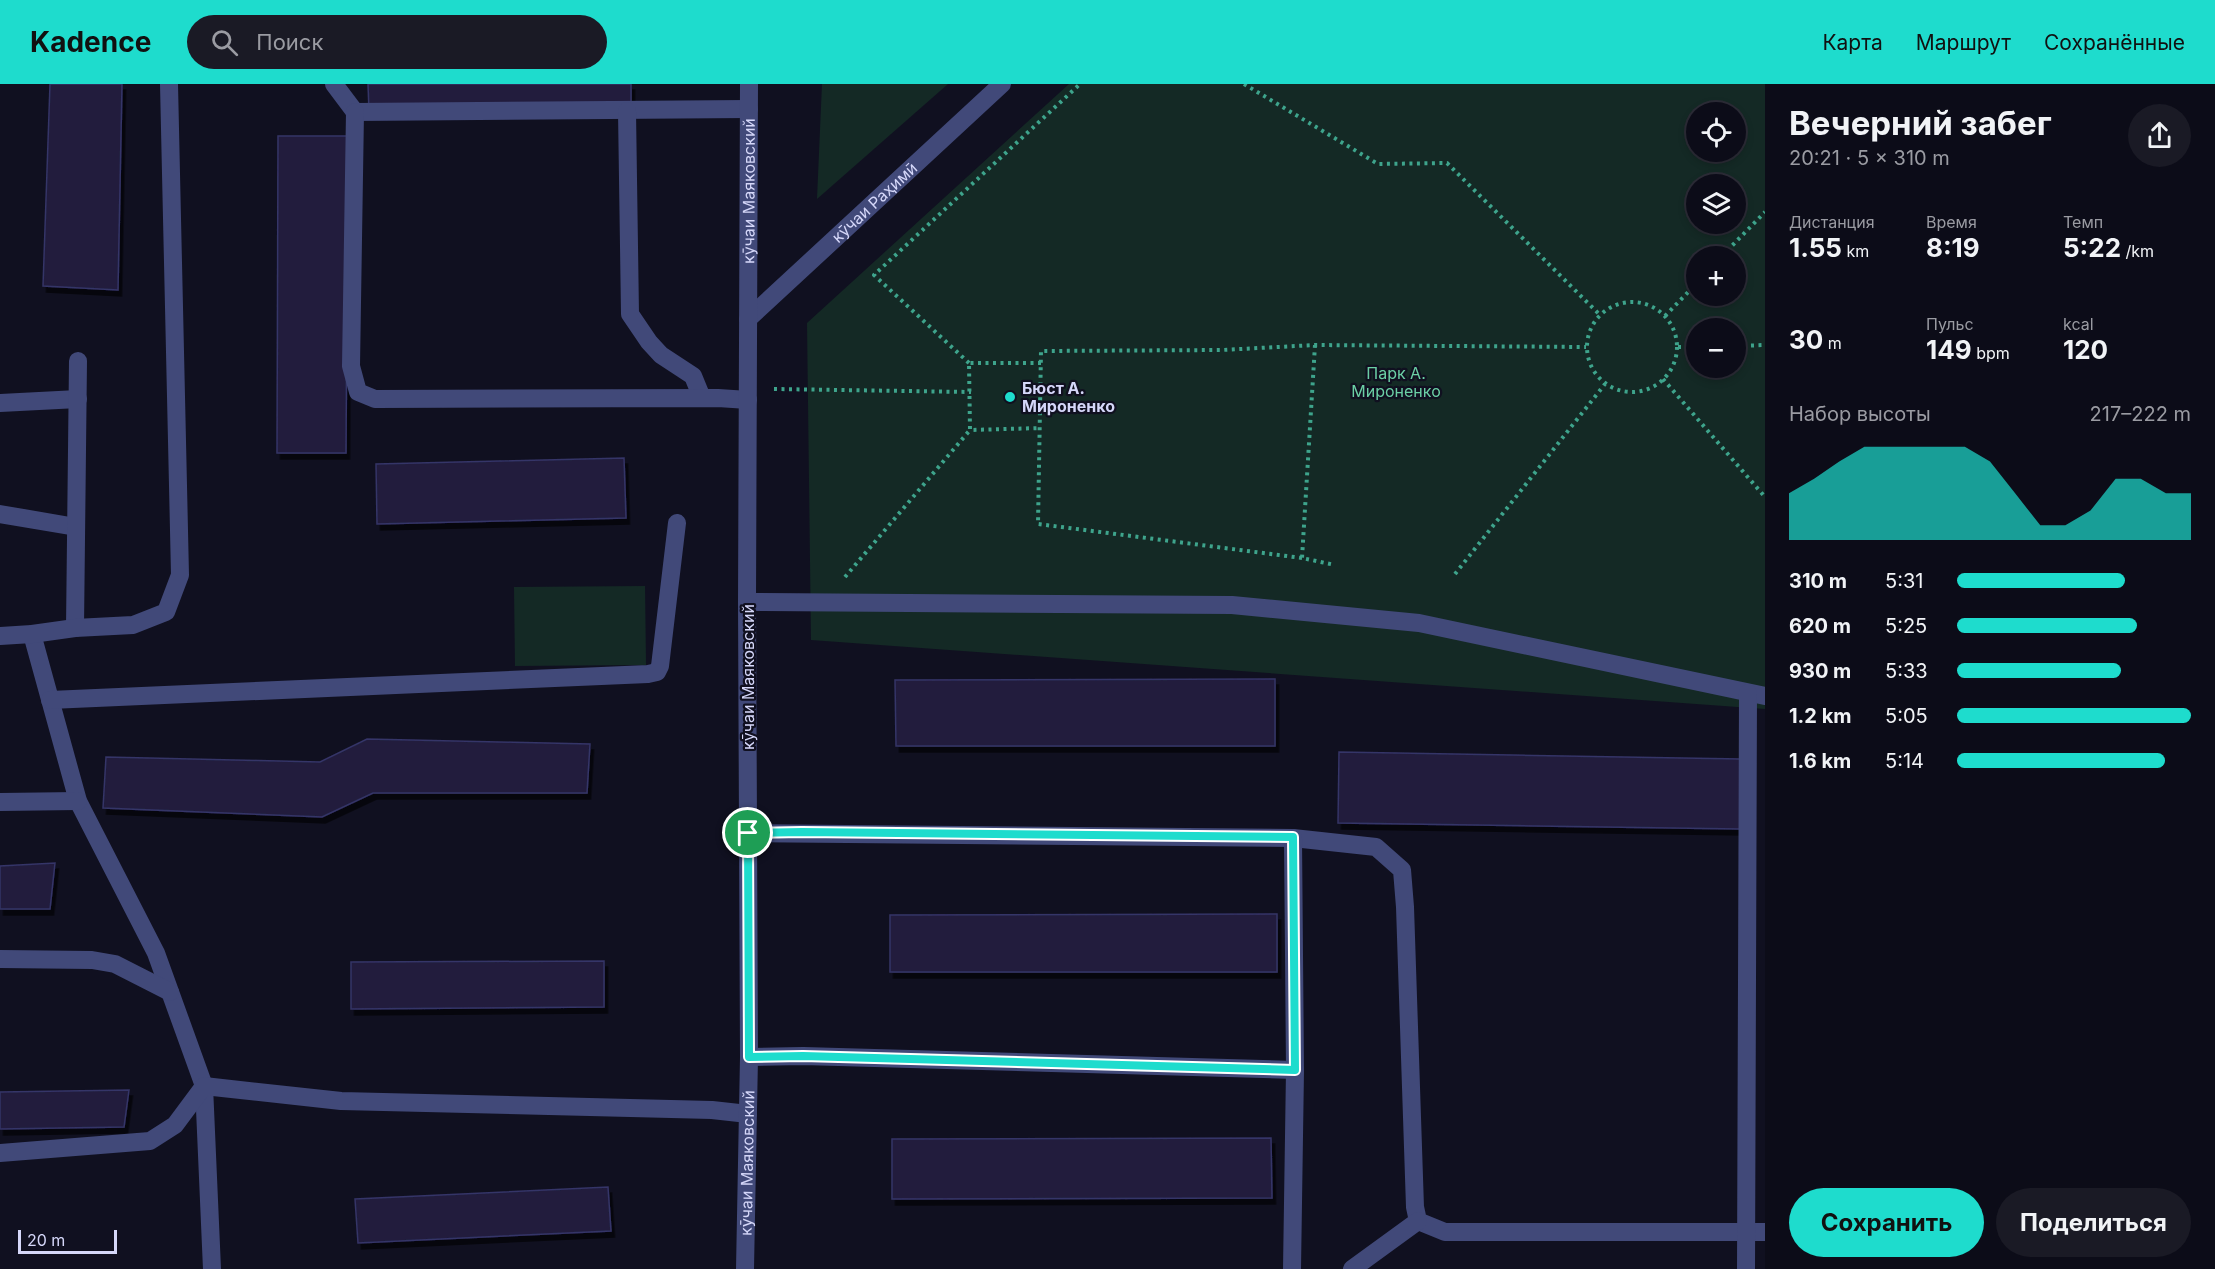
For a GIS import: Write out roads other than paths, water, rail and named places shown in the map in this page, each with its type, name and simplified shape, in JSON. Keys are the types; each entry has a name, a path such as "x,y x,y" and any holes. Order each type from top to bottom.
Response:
{"street":[{"path":"0,636 75,628 134,625 166,612 180,575 169,84"},
{"path":"334,84 355,112 351,366 358,392 375,399 702,398 748,394"},
{"name":"кӯчаи Маяковский","path":"745,1269 749,1057 747,602 749,84"},
{"name":"кӯчаи Раҳимӣ","path":"748,319 1002,84"},
{"path":"355,112 749,110"},
{"path":"627,111 630,314 661,355 693,376 702,398"},
{"path":"75,628 78,361"},
{"path":"0,403 78,399"},
{"path":"0,514 76,527"},
{"path":"50,700 636,675 657,672 660,666 676,523"},
{"path":"747,602 1232,605 1419,623 1757,695 1756,1232 1746,1269"},
{"path":"32,634 78,801 156,953 204,1086 212,1269"},
{"path":"0,802 78,801"},
{"path":"748,833 1293,837 1376,848 1402,870 1406,906 1415,1207 1418,1221"},
{"path":"1292,1269 1295,1070 1293,837"},
{"path":"0,959 92,960 115,964 170,992"},
{"path":"749,1057 803,1056 1295,1070"},
{"path":"204,1086 341,1101 712,1110 748,1113"},
{"path":"0,1153 150,1141 175,1125 204,1086"},
{"path":"1418,1221 1445,1232 1756,1232"},
{"path":"1352,1269 1418,1221"}],"place":[{"name":"Бюст А. Мироненко","path":"1010,397"}],"park label":[{"name":"Парк А. Мироненко","path":"1396,382"}]}
